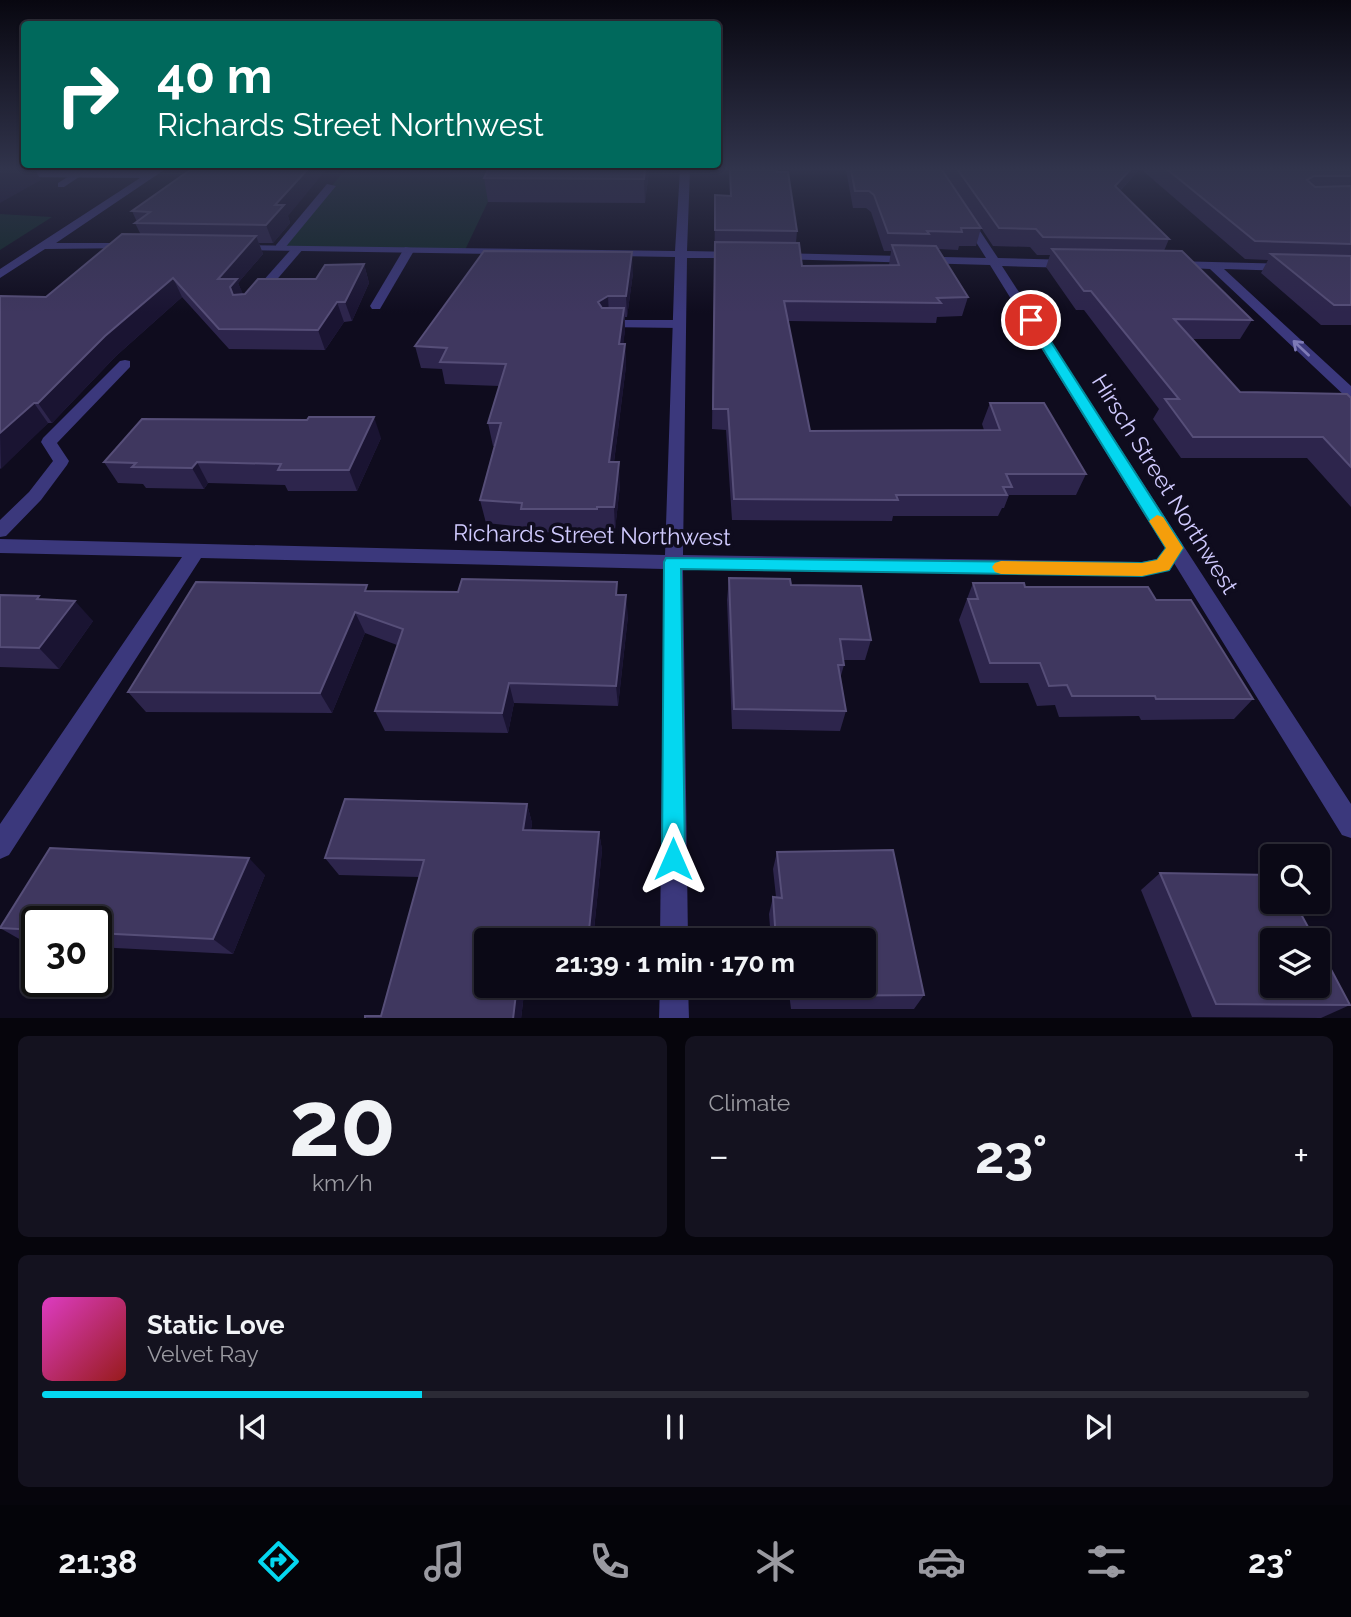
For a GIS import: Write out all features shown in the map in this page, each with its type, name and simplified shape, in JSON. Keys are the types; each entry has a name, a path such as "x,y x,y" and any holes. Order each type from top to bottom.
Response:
{"street":[{"path":"0,274 87,218"},
{"path":"280,247 305,218"},
{"path":"674,928 673,562 682,218"},
{"name":"Hirsch Street Northwest","path":"966,218 1351,826"},
{"path":"43,246 146,247"},
{"path":"226,247 752,255"},
{"path":"246,309 298,248"},
{"path":"376,306 409,249"},
{"path":"766,256 1082,264"},
{"path":"1160,265 1297,268"},
{"path":"1213,266 1351,394"},
{"path":"610,324 678,324"},
{"path":"0,531 35,496 61,461 49,442 125,364"},
{"name":"Richards Street Northwest","path":"0,546 673,562 1142,569 1163,565 1175,548"},
{"path":"0,846 195,551"},
{"path":"674,998 674,1018"}],"green space":[{"path":"0,218 51,218 0,250"},
{"path":"305,218 480,218 465,250 280,247"}],"building":[{"path":"142,218 273,218 266,225 135,223"},
{"path":"715,218 795,218 797,231 715,230"},
{"path":"882,218 974,218 981,228 961,228 962,232 927,231 929,234 888,233"},
{"path":"992,218 1147,218 1169,239 1043,237 1036,229 999,228"},
{"path":"1226,218 1351,218 1351,244 1255,241"},
{"path":"122,234 256,236 218,279 237,279 230,287 233,295 245,294 258,279 316,279 325,265 364,264 345,302 337,302 318,330 219,329 173,278 105,336 38,403 34,403 0,433 0,296 46,297"},
{"path":"715,242 799,243 802,266 899,265 892,245 936,246 968,297 937,298 941,303 784,301 810,431 1000,430 990,403 1044,403 1086,474 1006,474 1012,487 1003,487 1007,495 896,495 898,500 734,499 728,409 713,409"},
{"path":"1052,249 1182,251 1252,320 1174,319 1240,392 1347,394 1351,398 1351,467 1323,437 1193,437 1165,399 1179,399 1091,291 1084,291"},
{"path":"484,251 632,252 626,296 608,296 598,302 602,308 624,308 619,344 625,344 609,462 619,462 614,507 521,509 522,503 480,500 501,423 488,423 506,364 440,362 447,348 415,346"},
{"path":"1271,254 1351,256 1351,305 1334,305"},
{"path":"309,417 374,417 349,470 278,470 281,464 197,462 192,468 132,467 136,463 104,462 142,419 307,420"},
{"path":"729,578 790,579 791,585 861,586 871,640 840,639 844,665 838,665 846,711 734,709"},
{"path":"462,579 617,582 616,595 626,595 616,686 509,683 502,713 375,711 403,629 355,612 320,693 128,692 196,582 367,585 365,591 458,592"},
{"path":"973,583 1024,583 1025,587 1148,587 1156,600 1191,600 1253,699 1072,696 1067,685 1049,686 1040,663 990,663 968,599 978,599"},
{"path":"0,595 39,596 37,599 75,601 39,648 0,647"},
{"path":"345,799 527,804 523,830 599,832 589,928 474,928 474,998 515,998 513,1018 365,1018 381,1016 424,860 325,858"},
{"path":"50,848 249,858 213,939 112,934 112,906 21,906 21,929 0,928"},
{"path":"893,850 924,995 876,995 876,928 775,928 773,897 782,898 777,852"},
{"path":"1160,873 1260,875 1260,914 1301,914 1309,928 1260,928 1260,998 1330,998 1330,968 1350,1005 1216,1004"}],"slow traffic":[{"path":"1001,567 1142,569 1163,565 1175,548 1157,521"}],"route":[{"path":"673,859 673,562 1142,569 1163,565 1175,548 1031,320"}]}
